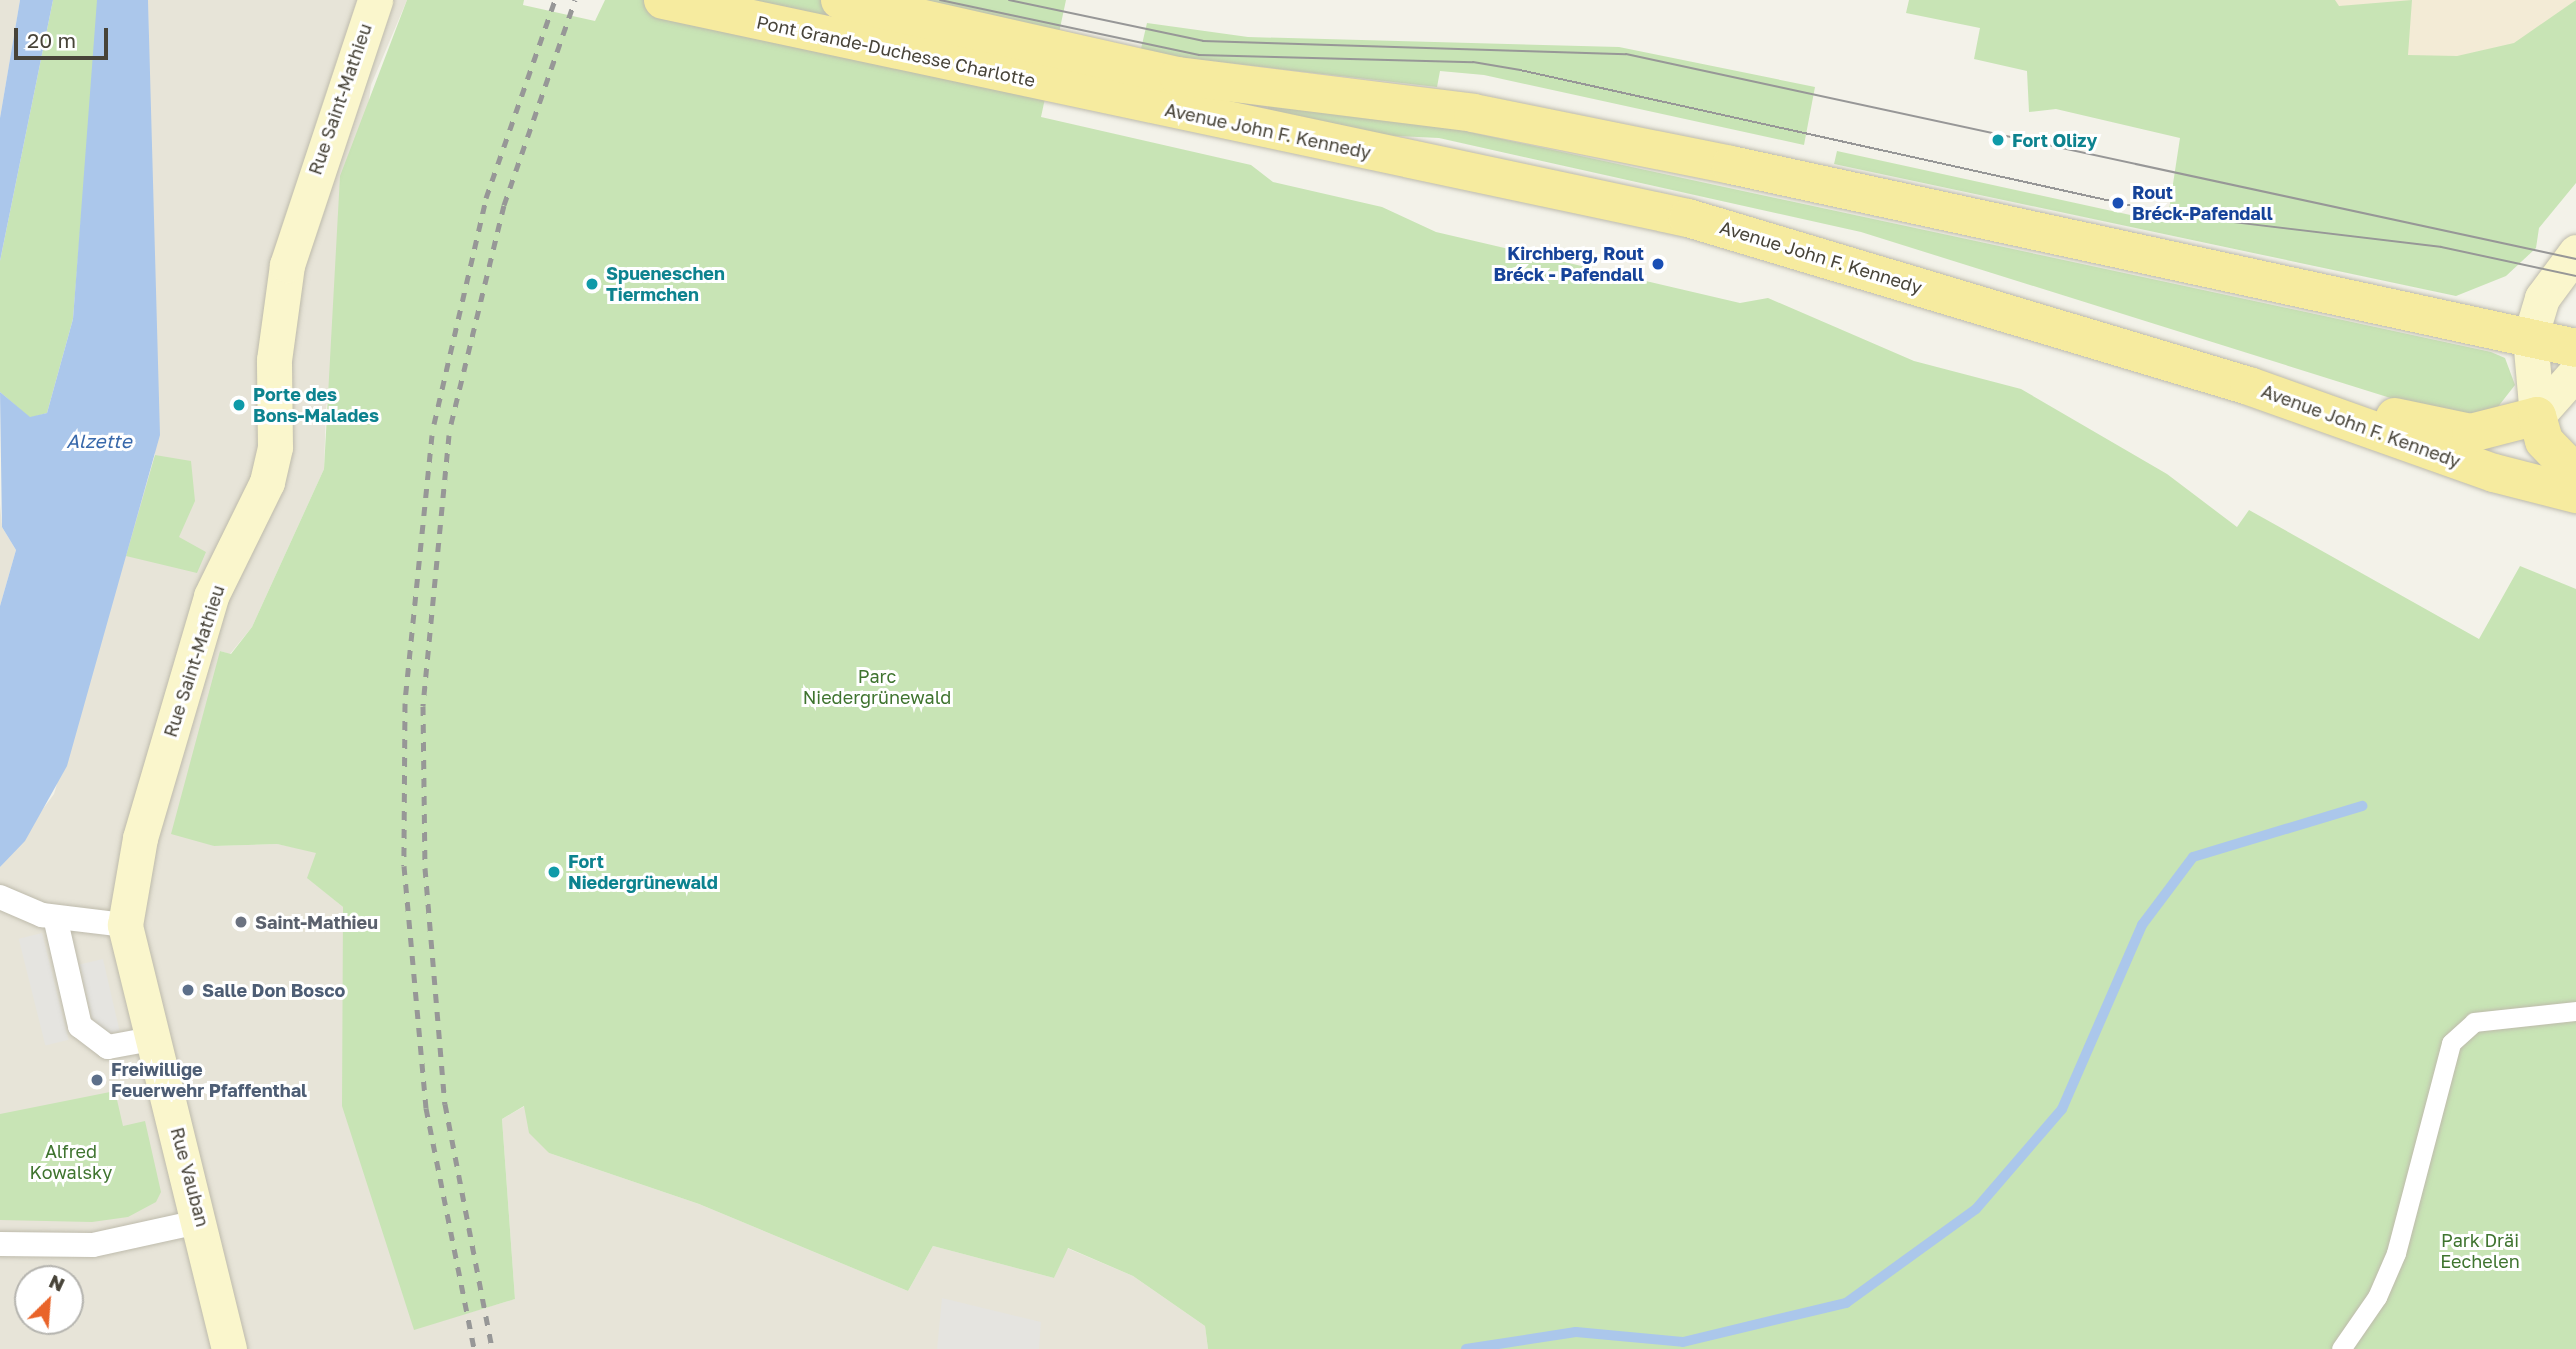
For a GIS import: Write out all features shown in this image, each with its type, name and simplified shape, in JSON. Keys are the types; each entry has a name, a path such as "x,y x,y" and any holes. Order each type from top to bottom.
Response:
{"main road":[{"name":"Rue Saint-Mathieu","path":"125,925 140,838 211,596 267,482 287,265 375,0"},
{"name":"Pont Grande-Duchesse Charlotte","path":"663,0 1048,85"},
{"name":"Pont Grande-Duchesse Charlotte","path":"839,0 1056,47"},
{"name":"Avenue John F. Kennedy","path":"1056,47 1178,76 1473,113 2576,348"},
{"name":"Avenue John F. Kennedy","path":"1048,85 1681,216 2249,386 2494,473 2576,494"},
{"path":"2576,252 2542,299 2530,338 2537,416 2544,441 2576,474"},
{"path":"2249,386 2471,433 2537,416 2576,372"},
{"name":"Rue Vauban","path":"125,925 151,1039 202,1221 229,1349"}],"street":[{"path":"0,897 55,918 125,925"},
{"path":"55,918 80,1026 108,1046 151,1039"},
{"path":"2341,1349 2377,1297 2396,1253 2451,1043 2474,1022 2576,1011"},
{"path":"0,1244 93,1245 202,1221"}],"shaded area":[{"path":"0,0 20,0 0,118"},
{"path":"148,0 407,0 371,85 326,408 324,469 252,627 230,654 220,651 213,846 277,844 317,852 308,878 343,907 345,994 414,1329 515,1299 502,1119 525,1106 549,1153 699,1204 908,1291 933,1246 1054,1278 1067,1248 1133,1276 1205,1326 1208,1349 0,1349 0,867 54,794 155,455"},
{"path":"2287,0 2576,0 2461,114"},
{"path":"0,504 2,527 16,550 0,606"},
{"path":"42,933 69,1040 45,1046 19,939"},
{"path":"103,959 120,1031 96,1037 80,964"},
{"path":"942,1298 1041,1322 1039,1349 937,1349"}],"green space":[{"path":"53,0 97,0 98,13 73,319 47,413 30,418 0,392 0,261"},
{"name":"Parc Niedergrünewald","path":"407,0 524,0 523,5 595,21 605,0 1066,0 1041,117 1251,165 1273,182 1382,207 1436,232 1740,303 1768,298 1914,361 2021,389 2167,474 2237,527 2249,510 2479,639 2520,566 2576,589 2576,1349 1208,1349 1205,1326 1133,1276 1068,1248 1054,1278 933,1246 908,1291 699,1204 549,1153 529,1133 524,1106 502,1119 515,1299 414,1330 342,1106 343,907 307,878 316,853 277,844 214,846 171,834 220,651 231,654 252,627 324,469 340,176"},
{"path":"1909,0 2335,0 2339,6 2412,0 2408,55 2457,56 2514,43 2576,0 2576,183 2539,228 2536,248 2506,276 2456,296 1834,164 1837,151 2167,223 2180,138 2056,109 2029,112 2027,71 1974,59 1980,28 1906,13"},
{"path":"1147,23 1248,37 1619,47 1815,87 1804,145 1484,75 1440,71 1437,87 1140,53"},
{"path":"1269,101 1395,116 2491,352 2505,358 2515,385 2497,408 2472,414 2416,406 1861,232 1439,138 1355,134 1267,114"},
{"path":"155,455 191,461 195,501 179,537 206,552 197,573 126,556"},
{"name":"Alfred Kowalsky","path":"115,1091 123,1126 145,1121 161,1192 156,1202 128,1217 92,1222 0,1220 0,1114"}],"water":[{"path":"20,0 53,0 0,261 0,118"},
{"name":"Alzette","path":"97,0 148,0 160,435 67,766 25,841 0,867 0,606 16,550 2,527 0,392 30,417 47,413 73,319"}],"waterway":[{"path":"1466,1349 1576,1332 1683,1342 1846,1303 1976,1209 2062,1109 2142,925 2193,857 2362,806"}],"tram line":[{"path":"940,0 1199,55 1473,62 1520,70 2174,215 2441,247 2576,276"},
{"path":"1009,0 1203,41 1626,54 2576,259"}],"railway":[{"path":"434,424 486,198 555,0"},
{"path":"451,424 504,205 575,0"},
{"path":"432,435 405,703 404,866 426,1108 474,1349"},
{"path":"449,435 423,706 425,868 445,1104 492,1349"}],"place":[{"name":"Fort Olizy","path":"1998,140"},
{"name":"Rout Bréck-Pafendall","path":"2118,203"},
{"name":"Kirchberg, Rout Bréck - Pafendall","path":"1658,264"},
{"name":"Spueneschen Tiermchen","path":"592,284"},
{"name":"Porte des Bons-Malades","path":"239,405"},
{"name":"Fort Niedergrünewald","path":"554,872"},
{"name":"Saint-Mathieu","path":"241,922"},
{"name":"Salle Don Bosco","path":"188,990"},
{"name":"Freiwillige Feuerwehr Pfaffenthal","path":"97,1080"}],"park label":[{"name":"Park Dräi Eechelen","path":"2480,1251"}]}
